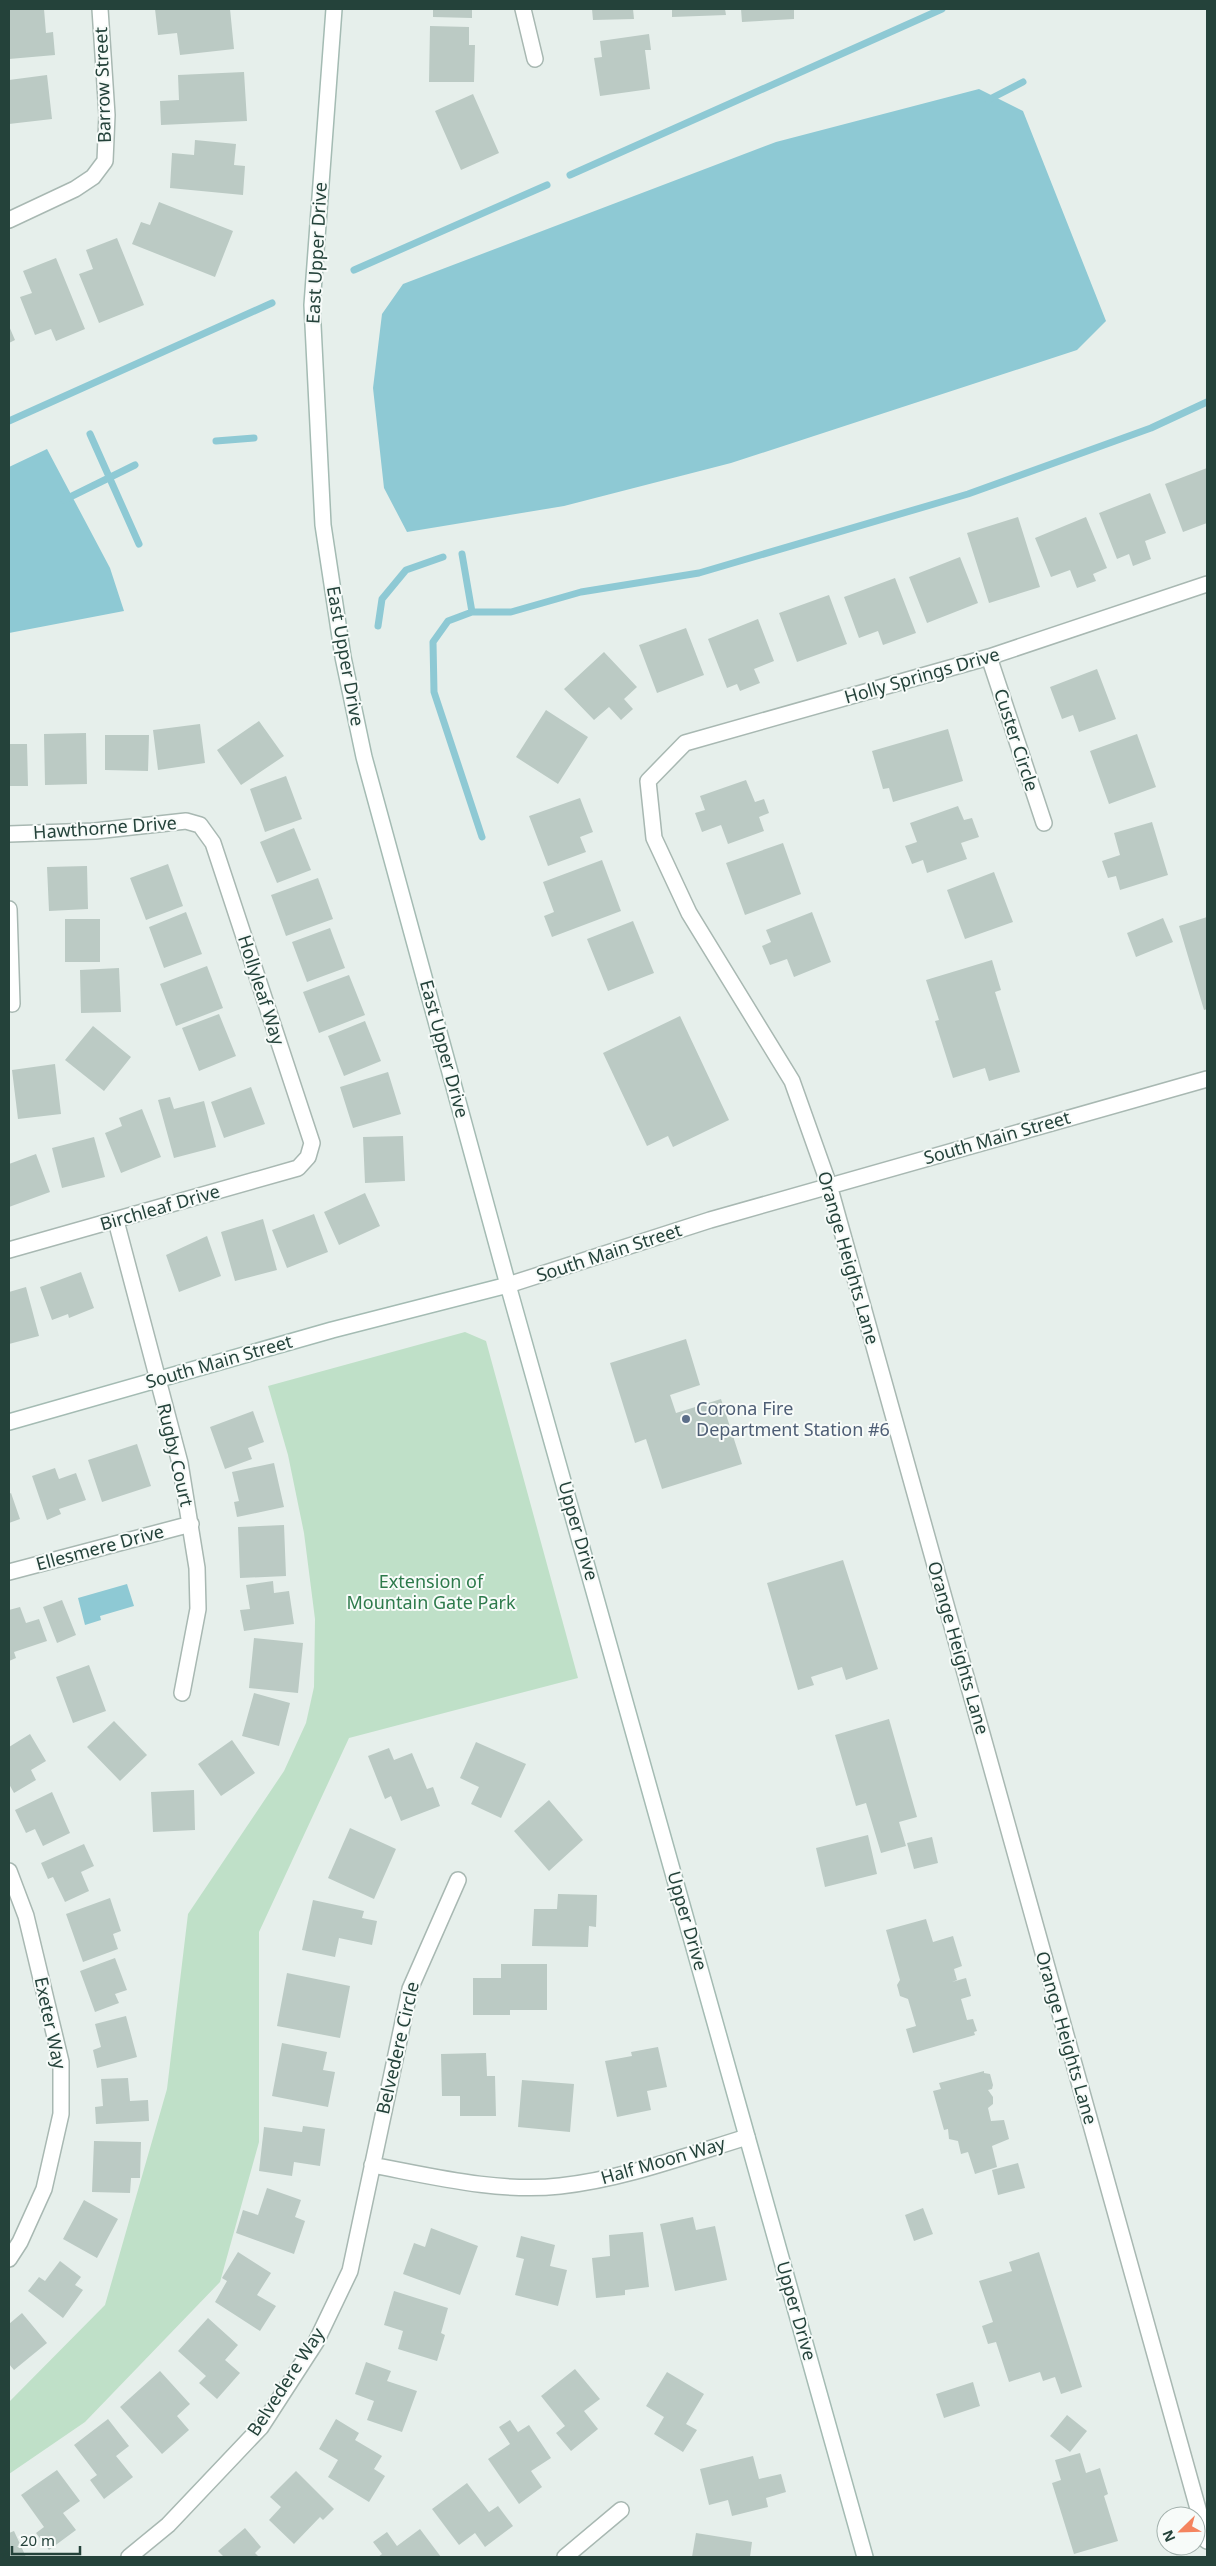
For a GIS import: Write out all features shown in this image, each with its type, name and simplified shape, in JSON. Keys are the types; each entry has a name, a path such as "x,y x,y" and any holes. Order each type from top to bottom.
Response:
{"street":[{"name":"Barrow Street","path":"9,220 75,189 93,178 105,161 107,115 100,9"},
{"name":"East Upper Drive","path":"334,9 312,305 323,526 343,657 364,757 508,1286"},
{"path":"523,9 535,59"},
{"name":"Holly Springs Drive","path":"648,781 685,743 989,657 1207,584"},
{"name":"Custer Circle","path":"989,657 1044,822"},
{"name":"Orange Heights Lane","path":"648,781 654,838 689,914 792,1081 829,1185 1207,2541"},
{"name":"Hawthorne Drive","path":"9,834 95,831 186,821 200,825"},
{"name":"Hollyleaf Way","path":"200,825 213,843 312,1143 308,1157"},
{"path":"9,909 12,1004"},
{"name":"South Main Street","path":"9,1422 332,1330 508,1286 710,1220 1207,1079"},
{"name":"Birchleaf Drive","path":"9,1250 298,1168 308,1157"},
{"name":"Rugby Court","path":"116,1221 180,1464 191,1524 197,1568 198,1609 182,1693"},
{"name":"Upper Drive","path":"508,1286 865,2557"},
{"name":"Ellesmere Drive","path":"9,1572 191,1524"},
{"name":"Exeter Way","path":"9,1871 26,1916 61,2062 61,2114 44,2189 20,2242 9,2258"},
{"name":"Belvedere Circle","path":"372,2165 410,1988 458,1880"},
{"name":"Half Moon Way","path":"372,2165 491,2186 558,2187 624,2175 746,2137"},
{"name":"Belvedere Way","path":"129,2557 168,2525 261,2428 316,2342 350,2271 372,2165"},
{"path":"566,2557 621,2510"}],"green space":[{"name":"Extension of Mountain Gate Park","path":"465,1332 486,1341 578,1678 349,1738 259,1932 259,2142 220,2282 85,2422 9,2474 9,2402 105,2305 167,2089 188,1914 284,1771 306,1723 314,1687 315,1619 304,1533 288,1455 268,1386"}],"water":[{"path":"979,89 1023,111 1106,321 1077,350 731,463 564,506 407,532 384,488 373,388 382,314 403,284 776,142"},
{"path":"47,449 110,568 124,611 9,633 9,467"},
{"path":"127,1584 134,1606 100,1616 101,1620 85,1625 78,1598"}],"building":[{"path":"9,9 44,9 46,33 53,32 55,55 9,59"},
{"path":"155,9 230,9 234,49 180,55 177,33 158,35"},
{"path":"433,9 472,9 472,18 433,17"},
{"path":"592,9 633,9 634,19 593,20"},
{"path":"672,9 725,9 726,15 672,17"},
{"path":"741,9 794,9 794,19 742,22"},
{"path":"430,26 469,27 469,45 475,45 474,82 429,82"},
{"path":"649,34 651,50 645,50 650,89 600,96 594,58 602,57 600,41"},
{"path":"244,72 247,121 161,125 160,101 179,100 178,75"},
{"path":"47,75 52,119 9,124 9,80"},
{"path":"473,94 499,153 461,170 435,111"},
{"path":"195,140 236,144 234,165 245,166 243,195 170,188 172,153 194,155"},
{"path":"159,202 233,231 215,277 132,244 141,222 150,225"},
{"path":"117,238 144,305 99,323 79,274 93,269 86,250"},
{"path":"56,258 85,329 56,341 51,329 35,335 20,297 32,293 23,271"},
{"path":"9,326 15,340 9,343"},
{"path":"1207,468 1207,523 1183,532 1165,484"},
{"path":"1150,493 1166,533 1145,541 1151,559 1133,566 1129,554 1117,559 1099,513"},
{"path":"1018,517 1040,587 989,603 967,533"},
{"path":"1086,517 1107,568 1093,574 1096,581 1077,588 1070,570 1051,577 1035,538"},
{"path":"960,557 978,603 927,623 909,577"},
{"path":"895,578 916,633 883,645 878,631 859,638 844,597"},
{"path":"829,595 847,644 797,662 779,613"},
{"path":"758,619 774,661 754,669 760,683 740,691 737,684 727,688 708,639"},
{"path":"686,628 704,675 657,693 639,645"},
{"path":"604,652 637,687 624,699 633,709 621,720 609,707 594,720 564,689"},
{"path":"1097,669 1116,719 1079,732 1073,715 1062,719 1050,687"},
{"path":"546,710 588,737 558,784 516,757"},
{"path":"259,721 284,756 241,785 217,750"},
{"path":"200,724 205,763 158,770 153,730"},
{"path":"948,729 963,781 893,802 889,788 883,789 872,751"},
{"path":"86,733 87,784 45,785 44,734"},
{"path":"1137,734 1156,787 1109,804 1090,751"},
{"path":"105,735 149,735 148,771 105,770"},
{"path":"9,744 27,744 28,786 9,786"},
{"path":"286,776 302,819 265,832 250,789"},
{"path":"746,780 755,802 764,799 769,813 759,817 764,831 728,844 721,825 702,832 695,813 705,810 700,796"},
{"path":"580,798 593,832 580,837 586,852 548,866 529,816"},
{"path":"958,806 964,820 972,818 979,837 961,843 967,859 927,873 923,860 912,864 905,846 917,842 910,823"},
{"path":"1152,822 1168,875 1120,890 1116,876 1108,878 1102,861 1120,855 1114,833"},
{"path":"294,828 311,870 277,883 260,842"},
{"path":"783,843 801,894 745,915 726,863"},
{"path":"602,860 621,911 552,937 544,916 554,912 543,882"},
{"path":"168,864 183,906 146,920 130,878"},
{"path":"87,866 88,909 49,911 47,867"},
{"path":"994,872 1013,922 965,939 947,890"},
{"path":"318,878 333,919 286,936 271,895"},
{"path":"186,912 202,954 164,968 149,927"},
{"path":"812,912 831,962 794,977 787,959 770,965 762,946 771,942 766,930"},
{"path":"1207,917 1207,1009 1204,1010 1179,926"},
{"path":"1163,918 1173,942 1136,957 1127,933"},
{"path":"65,919 100,919 100,962 65,962"},
{"path":"633,921 654,973 608,991 587,939"},
{"path":"330,928 345,968 307,982 292,942"},
{"path":"992,960 1001,990 995,992 1020,1072 989,1081 985,1068 953,1078 935,1021 939,1020 926,980"},
{"path":"207,966 223,1008 176,1026 160,984"},
{"path":"119,968 121,1012 81,1013 80,970"},
{"path":"349,975 365,1015 319,1033 303,992"},
{"path":"219,1014 236,1056 199,1071 182,1028"},
{"path":"680,1016 729,1120 673,1147 668,1136 647,1146 603,1053"},
{"path":"365,1021 381,1061 344,1076 328,1036"},
{"path":"93,1026 131,1057 104,1091 65,1060"},
{"path":"55,1064 61,1114 18,1119 12,1070"},
{"path":"388,1072 401,1114 353,1128 340,1087"},
{"path":"251,1087 265,1124 224,1138 211,1102"},
{"path":"170,1097 174,1109 204,1101 216,1147 174,1158 158,1100"},
{"path":"142,1109 161,1157 121,1173 105,1133 122,1126 119,1118"},
{"path":"403,1136 405,1181 365,1183 363,1137"},
{"path":"94,1137 105,1177 62,1188 52,1148"},
{"path":"36,1154 50,1192 9,1207 9,1164"},
{"path":"365,1193 380,1226 339,1245 324,1212"},
{"path":"314,1214 328,1252 287,1268 272,1230"},
{"path":"263,1219 277,1270 235,1281 221,1232"},
{"path":"207,1236 221,1276 179,1292 166,1255"},
{"path":"81,1272 94,1308 69,1318 68,1314 52,1320 40,1287"},
{"path":"26,1287 39,1336 9,1344 9,1292"},
{"path":"686,1339 700,1385 670,1395 676,1413 721,1399 742,1464 662,1489 646,1439 635,1443 610,1363"},
{"path":"253,1411 264,1442 248,1448 252,1459 225,1469 210,1427"},
{"path":"137,1444 151,1486 102,1502 88,1460"},
{"path":"274,1463 284,1507 237,1517 234,1502 239,1501 232,1472"},
{"path":"55,1468 59,1479 76,1473 86,1500 59,1509 61,1514 47,1520 32,1476"},
{"path":"11,1493 20,1519 9,1523 9,1494"},
{"path":"284,1525 286,1576 240,1578 238,1527"},
{"path":"843,1560 878,1669 846,1680 842,1667 811,1677 814,1685 798,1690 767,1583"},
{"path":"273,1581 274,1593 289,1591 294,1624 244,1631 240,1610 250,1609 246,1585"},
{"path":"62,1600 76,1635 57,1643 43,1607"},
{"path":"20,1607 26,1623 39,1619 47,1641 14,1652 16,1658 9,1661 9,1610"},
{"path":"254,1638 303,1643 298,1693 249,1688"},
{"path":"89,1665 106,1711 73,1723 56,1677"},
{"path":"254,1693 290,1703 279,1746 242,1736"},
{"path":"889,1719 917,1817 899,1822 906,1846 881,1853 866,1803 856,1806 835,1735"},
{"path":"114,1721 147,1755 120,1781 87,1747"},
{"path":"30,1734 46,1761 31,1770 36,1780 14,1793 9,1784 9,1747"},
{"path":"232,1740 255,1773 221,1796 198,1764"},
{"path":"476,1742 526,1764 501,1818 471,1804 479,1787 460,1778"},
{"path":"389,1748 394,1760 412,1753 427,1789 433,1787 440,1806 401,1821 391,1796 385,1799 368,1756"},
{"path":"194,1790 195,1830 153,1832 151,1792"},
{"path":"52,1792 70,1833 43,1846 35,1829 26,1833 15,1810"},
{"path":"549,1800 583,1840 549,1871 514,1831"},
{"path":"350,1828 396,1849 374,1899 328,1878"},
{"path":"868,1835 877,1874 825,1887 816,1848"},
{"path":"932,1837 938,1863 914,1869 907,1843"},
{"path":"84,1844 94,1866 81,1872 89,1891 65,1902 53,1877 48,1879 41,1863"},
{"path":"558,1894 597,1895 596,1927 589,1926 588,1947 532,1946 534,1909 557,1909"},
{"path":"110,1898 121,1931 113,1934 118,1949 83,1962 66,1914"},
{"path":"313,1900 364,1911 362,1918 377,1921 372,1945 339,1938 335,1957 302,1950"},
{"path":"926,1919 933,1942 953,1936 962,1966 954,1969 957,1980 952,1982 966,1978 971,1996 961,1999 967,2020 973,2019 977,2031 974,2032 975,2035 913,2053 906,2029 916,2026 908,1999 900,1996 897,1985 900,1980 886,1930"},
{"path":"115,1958 127,1990 115,1994 119,2003 95,2012 80,1971"},
{"path":"501,1964 547,1964 547,2010 510,2010 510,2015 473,2015 473,1978 501,1978"},
{"path":"287,1973 350,1986 340,2038 277,2026"},
{"path":"126,2016 137,2057 97,2068 93,2050 101,2047 95,2024"},
{"path":"282,2043 327,2052 323,2070 335,2072 328,2107 272,2096"},
{"path":"658,2047 667,2087 647,2091 651,2110 617,2117 605,2061 632,2056 631,2052"},
{"path":"486,2053 487,2076 495,2076 496,2116 460,2116 460,2096 442,2096 441,2054"},
{"path":"984,2071 984,2073 990,2074 993,2085 992,2089 988,2090 993,2097 993,2104 988,2108 991,2121 1004,2120 1009,2139 992,2146 997,2167 975,2174 968,2152 961,2154 958,2141 949,2139 948,2129 944,2130 933,2091 941,2089 939,2083"},
{"path":"128,2078 130,2101 148,2100 149,2121 96,2124 95,2107 103,2106 101,2079"},
{"path":"522,2080 574,2084 570,2132 518,2127"},
{"path":"303,2126 325,2129 320,2166 294,2162 292,2176 259,2171 264,2127 302,2132"},
{"path":"94,2141 141,2142 140,2178 131,2178 130,2193 92,2192"},
{"path":"1018,2163 1025,2188 998,2195 992,2170"},
{"path":"267,2188 301,2200 295,2217 305,2221 294,2254 236,2233 243,2210 258,2215"},
{"path":"84,2200 118,2219 97,2258 63,2239"},
{"path":"923,2208 933,2234 914,2241 905,2215"},
{"path":"693,2217 696,2230 715,2226 727,2280 675,2291 660,2224"},
{"path":"431,2228 478,2246 460,2295 403,2274 414,2243 425,2247"},
{"path":"643,2232 649,2287 625,2290 625,2295 596,2298 592,2258 610,2256 609,2235"},
{"path":"521,2236 555,2245 550,2266 567,2270 558,2306 515,2295 524,2259 516,2257"},
{"path":"238,2252 271,2273 257,2295 276,2306 260,2331 215,2302 227,2281 222,2278"},
{"path":"1039,2252 1082,2387 1061,2394 1055,2377 1043,2381 1040,2372 1009,2382 996,2342 988,2344 982,2326 993,2322 979,2281 1012,2271 1009,2262"},
{"path":"60,2261 81,2277 75,2285 83,2290 63,2318 28,2291 39,2277 45,2281"},
{"path":"394,2291 448,2308 441,2333 445,2335 437,2361 398,2349 403,2331 384,2325"},
{"path":"22,2313 47,2343 14,2370 9,2364 9,2324"},
{"path":"208,2318 238,2345 225,2360 240,2373 217,2399 199,2383 206,2376 178,2351"},
{"path":"366,2362 391,2371 387,2381 417,2391 402,2432 367,2420 374,2401 355,2394"},
{"path":"575,2369 600,2399 584,2411 598,2429 571,2451 556,2433 565,2426 541,2396"},
{"path":"160,2371 190,2404 177,2416 189,2430 162,2454 120,2407"},
{"path":"667,2372 704,2394 686,2424 697,2430 683,2452 654,2434 664,2417 646,2406"},
{"path":"973,2382 980,2406 944,2418 936,2394"},
{"path":"1067,2415 1087,2431 1070,2452 1050,2436"},
{"path":"108,2419 129,2446 116,2456 133,2477 104,2499 90,2480 97,2475 74,2445"},
{"path":"336,2419 359,2433 355,2440 382,2456 374,2469 385,2476 369,2502 328,2477 338,2460 319,2449"},
{"path":"510,2420 518,2432 529,2425 551,2458 531,2471 542,2487 519,2504 488,2459 510,2444 499,2427"},
{"path":"1080,2453 1086,2473 1100,2468 1108,2494 1104,2496 1118,2541 1074,2554 1052,2483 1061,2480 1055,2460"},
{"path":"753,2456 759,2479 781,2474 786,2492 766,2498 768,2507 732,2516 728,2500 709,2505 700,2469"},
{"path":"57,2470 80,2501 63,2513 76,2530 49,2550 36,2533 44,2527 21,2495"},
{"path":"296,2471 334,2509 323,2520 320,2517 294,2544 269,2520 281,2507 270,2497"},
{"path":"467,2483 489,2512 498,2506 513,2526 485,2547 475,2533 459,2545 432,2509"},
{"path":"245,2528 261,2547 255,2553 259,2557 224,2557 218,2551"},
{"path":"420,2529 441,2557 378,2557 382,2554 373,2542 387,2532 397,2546"},
{"path":"14,2531 26,2557 9,2557 9,2533"},
{"path":"696,2533 752,2542 750,2557 692,2557"}],"waterway":[{"path":"570,175 942,9"},
{"path":"988,100 1023,82"},
{"path":"354,270 547,185"},
{"path":"9,421 272,303"},
{"path":"472,612 511,612 581,592 699,573 968,494 1151,428 1207,402"},
{"path":"90,434 139,544"},
{"path":"216,441 254,438"},
{"path":"64,500 135,465"},
{"path":"462,554 472,612 448,621 433,642 434,692 482,837"},
{"path":"378,626 382,599 406,570 443,557"}],"place":[{"name":"Corona Fire Department Station #6","path":"686,1419"}]}
